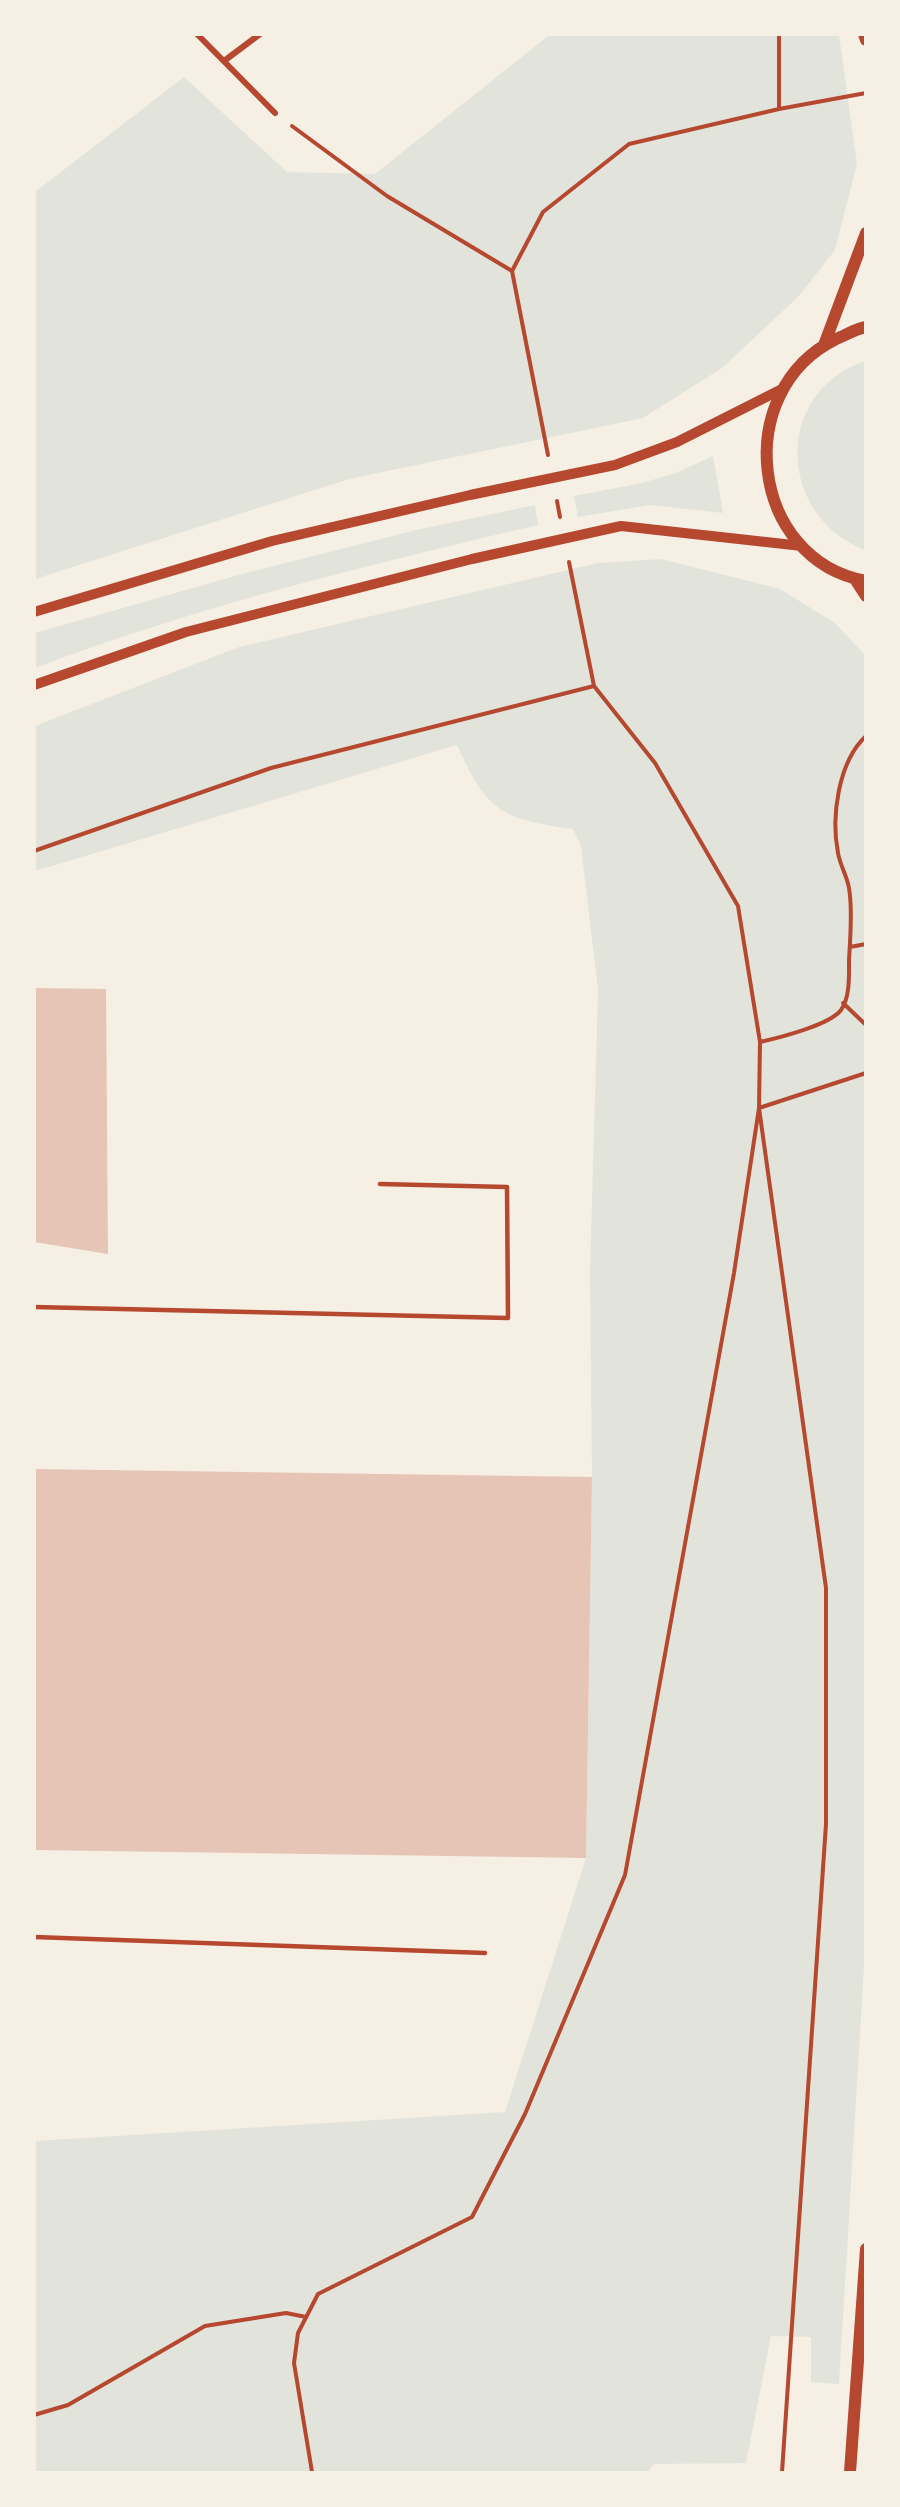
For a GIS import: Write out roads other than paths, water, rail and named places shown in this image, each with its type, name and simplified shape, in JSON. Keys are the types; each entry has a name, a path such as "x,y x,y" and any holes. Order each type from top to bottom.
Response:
{"main road":[{"path":"864,34 866,40"},
{"path":"824,345 866,233"},
{"path":"866,327 858,328 824,345 794,372 782,389 767,428 765,471 778,511 802,546 826,566 860,580 866,596"},
{"path":"850,2472 866,2249"}],"street":[{"path":"197,34 275,113"},
{"path":"224,61 260,34"},
{"path":"34,612 272,541 470,495 615,465 677,442 782,389"},
{"path":"34,685 186,632 472,559 621,526 802,546"}],"lane":[{"path":"34,1307 508,1318 507,1187 380,1184"},
{"path":"34,1937 485,1953"}]}
